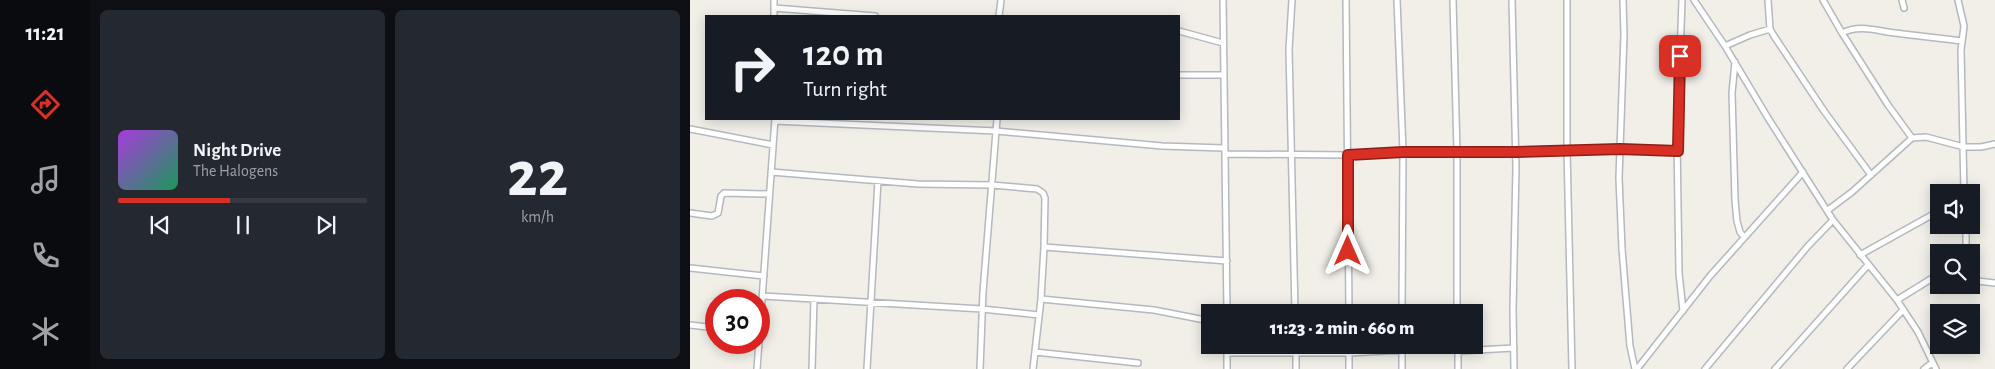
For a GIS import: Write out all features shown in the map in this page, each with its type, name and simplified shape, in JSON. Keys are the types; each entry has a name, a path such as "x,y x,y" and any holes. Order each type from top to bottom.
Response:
{"street":[{"path":"774,0 774,15"},
{"path":"999,15 1001,0"},
{"path":"1223,0 1227,304"},
{"path":"1292,0 1289,49 1295,304"},
{"path":"1346,0 1349,304"},
{"path":"1397,0 1403,152 1402,304"},
{"path":"1452,0 1457,152 1458,304"},
{"path":"1512,0 1516,152 1514,369"},
{"path":"1567,0 1567,150 1572,369"},
{"path":"1623,0 1624,35 1620,149 1622,249 1630,346 1636,369"},
{"path":"1682,0 1678,151 1679,273 1682,311"},
{"path":"1694,0 1725,46 1833,220 1897,300 1918,332 1936,369"},
{"path":"1768,0 1770,28 1824,111 1871,175"},
{"path":"1823,0 1888,105 1912,138"},
{"path":"1902,0 1904,8"},
{"path":"1958,0 1964,26 1962,41 1964,184"},
{"path":"774,8 862,15"},
{"path":"1725,46 1770,28"},
{"path":"1842,33 1852,29 1875,29 1962,41"},
{"path":"1180,31 1223,43"},
{"path":"1735,62 1732,93 1736,222 1744,237"},
{"path":"1180,75 1224,75"},
{"path":"763,289 775,120 996,131 1153,145 1224,148"},
{"path":"980,369 982,309 997,120"},
{"path":"690,129 773,145"},
{"path":"1828,210 1912,138 1926,137 1964,147 1981,147 1995,144"},
{"path":"1225,154 1348,155 1403,152 1516,152 1620,149 1678,151"},
{"path":"770,172 927,184 992,185 1037,189 1043,192 1045,198 1044,246 1041,299 1033,369"},
{"path":"1636,369 1710,276 1802,172"},
{"path":"867,369 878,181"},
{"path":"690,213 712,216 718,213 721,196 724,193 769,194"},
{"path":"1860,255 1930,216"},
{"path":"1705,369 1808,246 1833,220"},
{"path":"1044,246 1227,261"},
{"path":"1775,369 1868,264"},
{"path":"690,268 764,276"},
{"path":"1897,300 1930,280"},
{"path":"1980,281 1995,283"},
{"path":"770,297 982,309 1039,315"},
{"path":"1041,299 1154,310 1201,319"},
{"path":"812,369 814,300"},
{"path":"1847,369 1903,310"},
{"path":"690,325 705,327"},
{"path":"1483,348 1514,348"},
{"path":"1035,352 1138,363"},
{"path":"757,369 758,354"},
{"path":"1227,354 1227,369"},
{"path":"1296,354 1296,369"},
{"path":"1349,354 1349,369"},
{"path":"1402,354 1402,369"},
{"path":"1458,354 1458,369"},
{"path":"1924,369 1932,363"}],"route":[{"path":"1348,251 1348,155 1403,152 1516,152 1620,149 1678,151 1680,56"}]}
